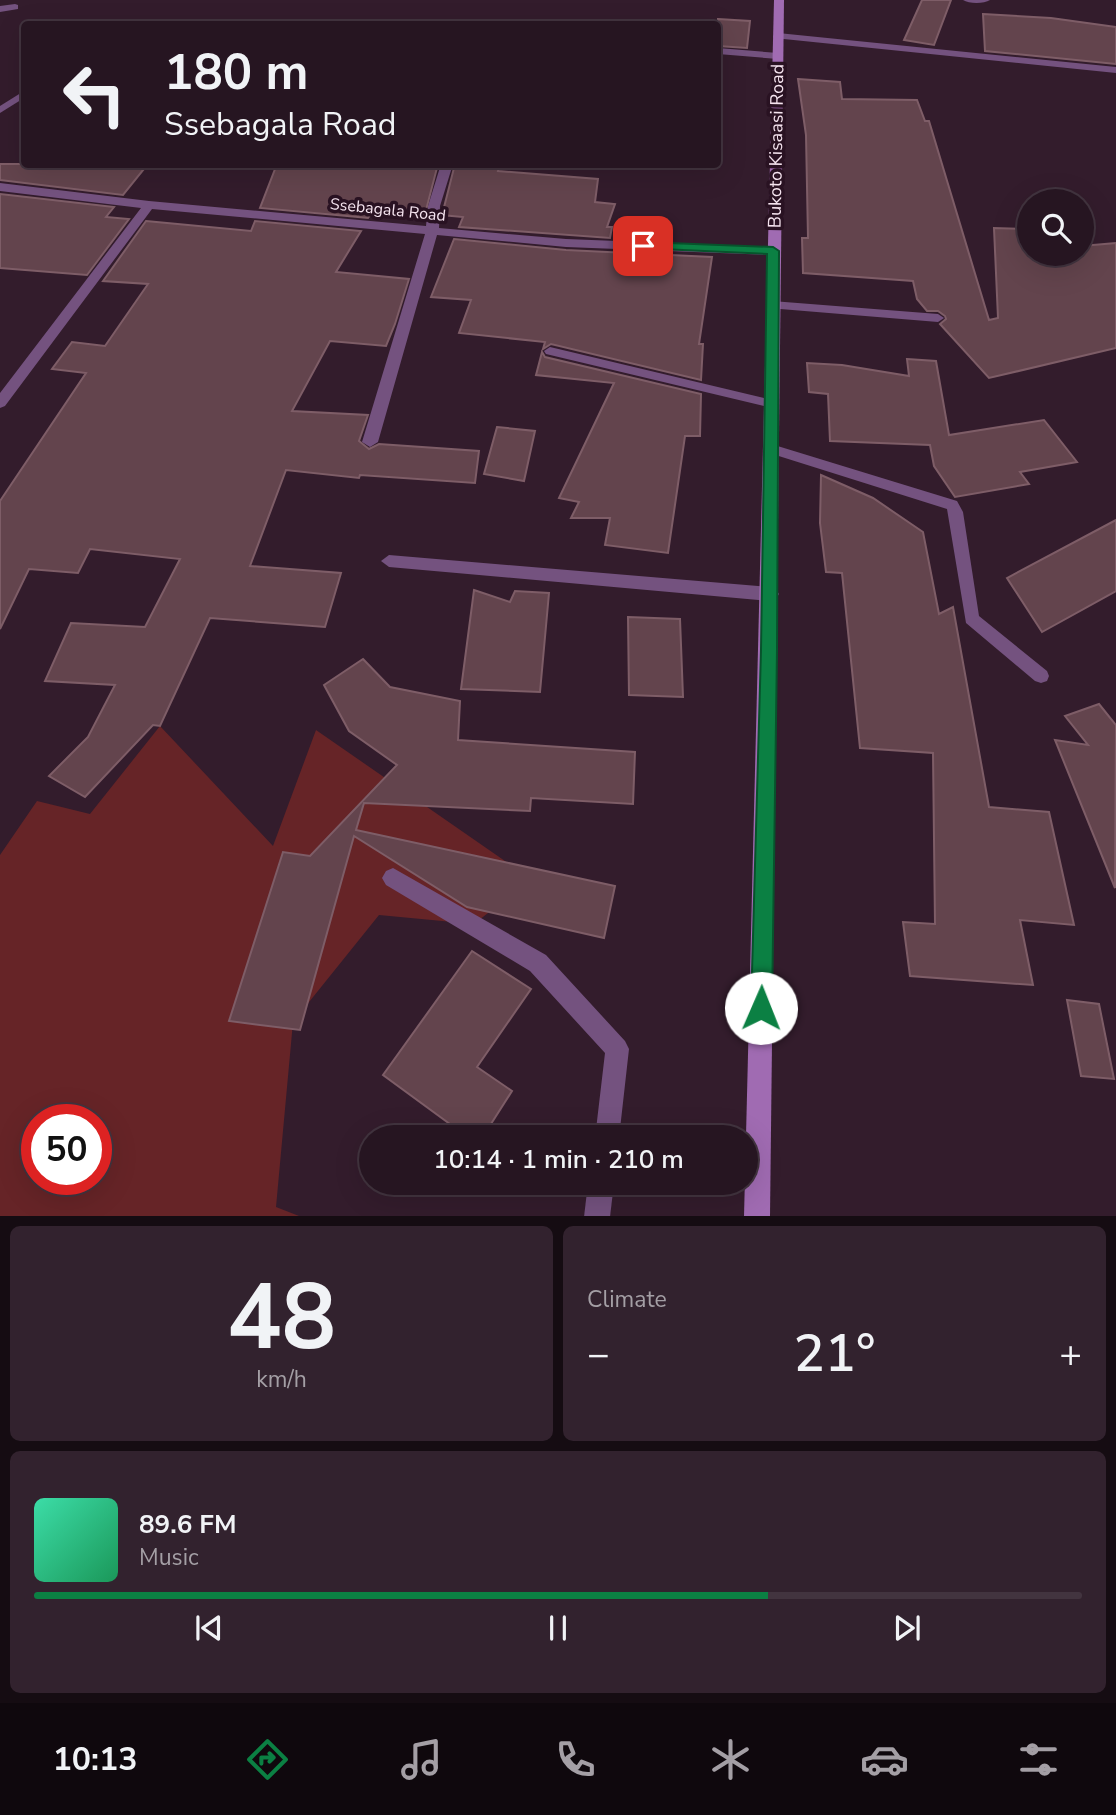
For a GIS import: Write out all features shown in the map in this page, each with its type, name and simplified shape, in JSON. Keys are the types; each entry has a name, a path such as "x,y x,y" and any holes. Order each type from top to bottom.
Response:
{"main road":[{"name":"Bukoto Kisaasi Road","path":"757,1216 779,0"}],"street":[{"path":"0,9 15,7"},
{"path":"778,36 1116,70"},
{"path":"721,51 778,56"},
{"path":"370,442 432,231 435,206 446,168"},
{"name":"Ssebagala Road","path":"0,187 149,205 566,243 773,251"},
{"path":"0,403 149,205"},
{"path":"389,561 770,594"},
{"path":"393,878 538,962 617,1049 608,1125"},
{"path":"597,1216 600,1195"}],"lane":[{"path":"967,0 986,0"},
{"path":"0,110 21,96"},
{"path":"772,305 938,318"},
{"path":"550,351 772,404"},
{"path":"771,449 952,505 956,512 972,619 1041,676"}],"shaded area":[{"path":"160,726 273,846 316,730 518,870 488,913 474,924 379,915 293,1022 276,1207 299,1216 0,1216 0,855 37,801 90,814"}],"building":[{"path":"922,0 951,0 934,45 904,40"},
{"path":"983,14 1051,18 1116,27 1116,64 985,51"},
{"path":"718,19 750,21 747,48 721,46 721,21"},
{"path":"798,79 840,82 842,99 917,100 925,121 929,121 989,320 998,318 994,228 1017,229 1017,266 1094,266 1094,245 1116,243 1116,348 989,378 940,324 946,319 945,316 938,311 927,311 917,299 913,281 803,273 802,238 808,238 806,135"},
{"path":"0,164 21,164 21,168 145,168 123,195 0,180"},
{"path":"275,168 437,168 425,214 373,211 368,218 260,208"},
{"path":"454,168 499,168 498,171 598,179 595,202 615,204 607,227 612,227 610,238 459,227 463,217 442,215"},
{"path":"0,194 114,207 106,217 129,219 87,275 0,268"},
{"path":"146,221 251,231 255,221 361,231 336,272 409,279 395,324 386,346 330,341 292,411 368,415 359,441 369,449 379,444 479,451 475,483 360,475 359,478 286,470 250,566 341,573 325,627 210,618 160,726 153,725 85,797 49,776 88,737 115,685 45,681 71,623 145,627 180,559 90,549 78,573 29,569 0,629 0,501 86,373 52,369 72,342 105,346 148,284 103,281"},
{"path":"454,239 566,250 712,257 699,344 703,344 701,380 551,344 543,349 545,342 459,333 471,300 431,297"},
{"path":"542,352 545,357 701,394 700,436 685,436 668,553 605,545 610,518 571,518 579,502 559,498 614,383 536,375"},
{"path":"907,359 936,361 949,435 1044,420 1077,462 1020,472 1029,484 955,497 934,466 930,445 830,441 828,394 809,392 807,363 842,365 909,376"},
{"path":"497,427 535,431 524,481 484,474"},
{"path":"821,475 873,498 923,532 939,614 953,607 989,807 1049,812 1074,925 1020,920 1033,985 910,976 903,922 935,924 933,753 860,748 842,573 826,572 820,523"},
{"path":"1116,520 1116,591 1042,632 1007,578"},
{"path":"474,590 510,602 515,591 549,593 540,692 461,689"},
{"path":"628,617 680,619 683,697 629,695"},
{"path":"363,659 390,687 460,701 458,740 635,752 633,804 531,798 530,811 364,803 356,830 615,886 604,938 467,907 354,836 300,1030 229,1021 283,852 310,856 397,765 349,731 324,685"},
{"path":"1099,704 1116,725 1115,888 1055,740 1088,745 1065,716"},
{"path":"472,951 531,989 477,1067 512,1091 490,1125 451,1125 383,1075"},
{"path":"1067,1000 1099,1004 1114,1079 1081,1076"}],"route":[{"path":"643,246 773,251 769,650 761,1008"}]}
